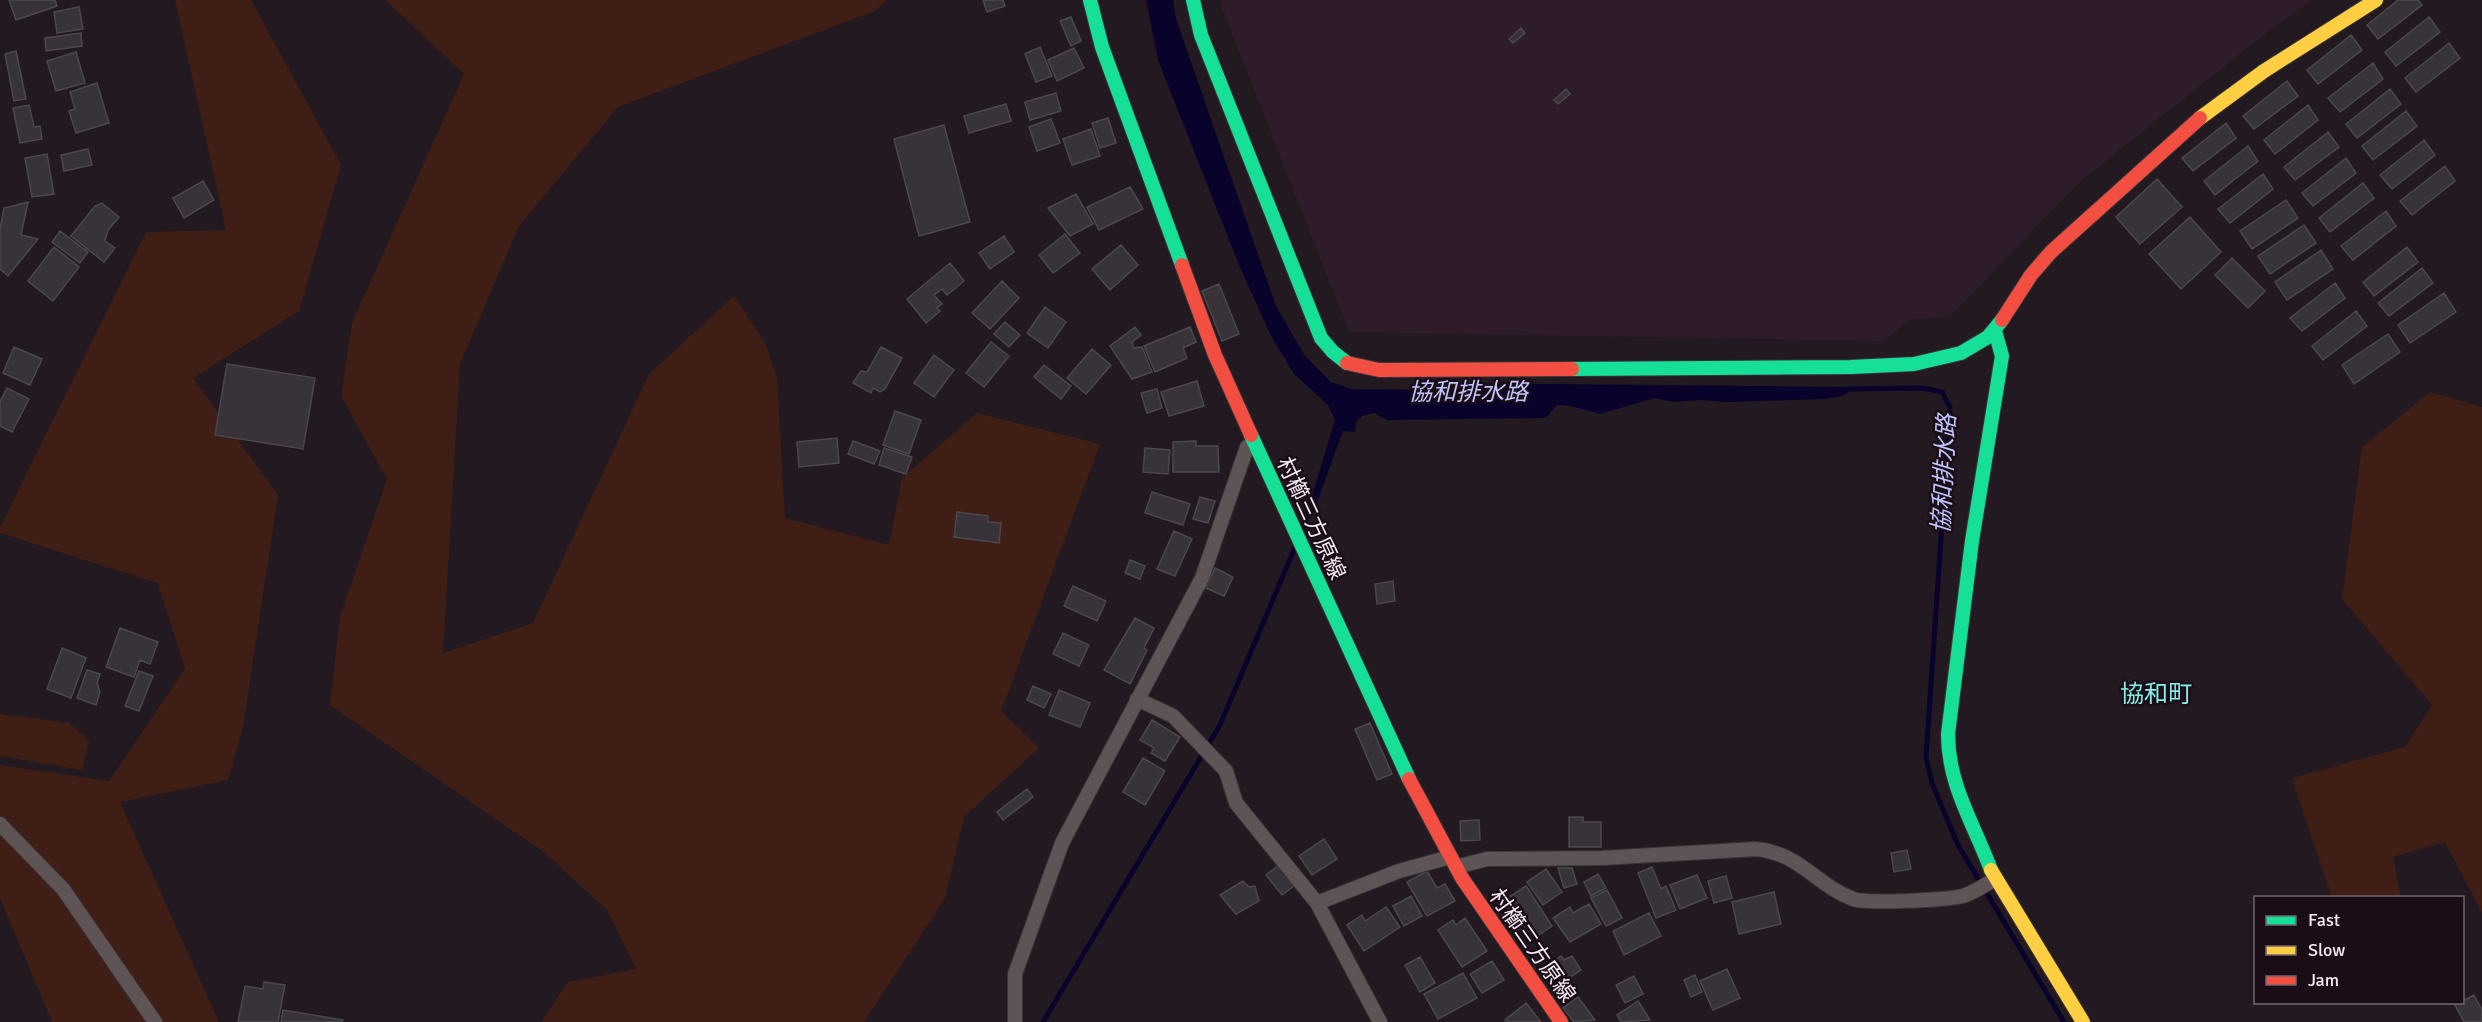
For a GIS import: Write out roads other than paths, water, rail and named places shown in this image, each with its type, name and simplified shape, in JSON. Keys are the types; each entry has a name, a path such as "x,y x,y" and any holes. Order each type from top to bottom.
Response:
{"street":[{"name":"村櫛三方原線","path":"1090,0 1102,46 1203,323 1254,442 1403,768 1453,862 1561,1022"},
{"path":"1193,0 1201,35 1315,324 1330,351 1339,360 1351,366 1379,370 1901,365 1952,357 1975,346 1995,331 2044,258 2200,119 2244,85 2376,0"},
{"path":"1995,331 2002,356 1961,615 1947,744 1956,791 1986,853 1993,880 2083,1022"},
{"path":"1015,1022 1015,974 1062,843 1202,578 1247,447 1254,442"},
{"path":"1137,699 1173,716 1226,771 1236,803 1317,903 1380,1022"},
{"path":"0,824 63,889 155,1022"},
{"path":"1317,903 1398,871 1453,862 1497,858 1602,858 1756,849 1769,850 1794,860 1854,899 1952,898 1975,891 1993,880"}],"water":[{"path":"1146,0 1173,0 1176,19 1276,306 1305,356 1331,382 1352,389 1444,390 1457,383 1855,387 1843,396 1823,399 1673,402 1655,398 1600,414 1571,406 1557,405 1546,418 1387,420 1374,413 1362,416 1356,422 1355,432 1343,431 1312,516 1307,512 1335,420 1328,405 1294,374 1270,334 1239,265 1158,60"}],"waterway":[{"name":"協和排水路","path":"1847,389 1923,388 1942,392 1950,407 1926,757 1932,783 1958,845 2064,1022"},
{"path":"1301,531 1310,509"},
{"path":"1043,1022 1220,725 1296,545"}],"district":[{"name":"協和町","path":"2156,694"}]}
